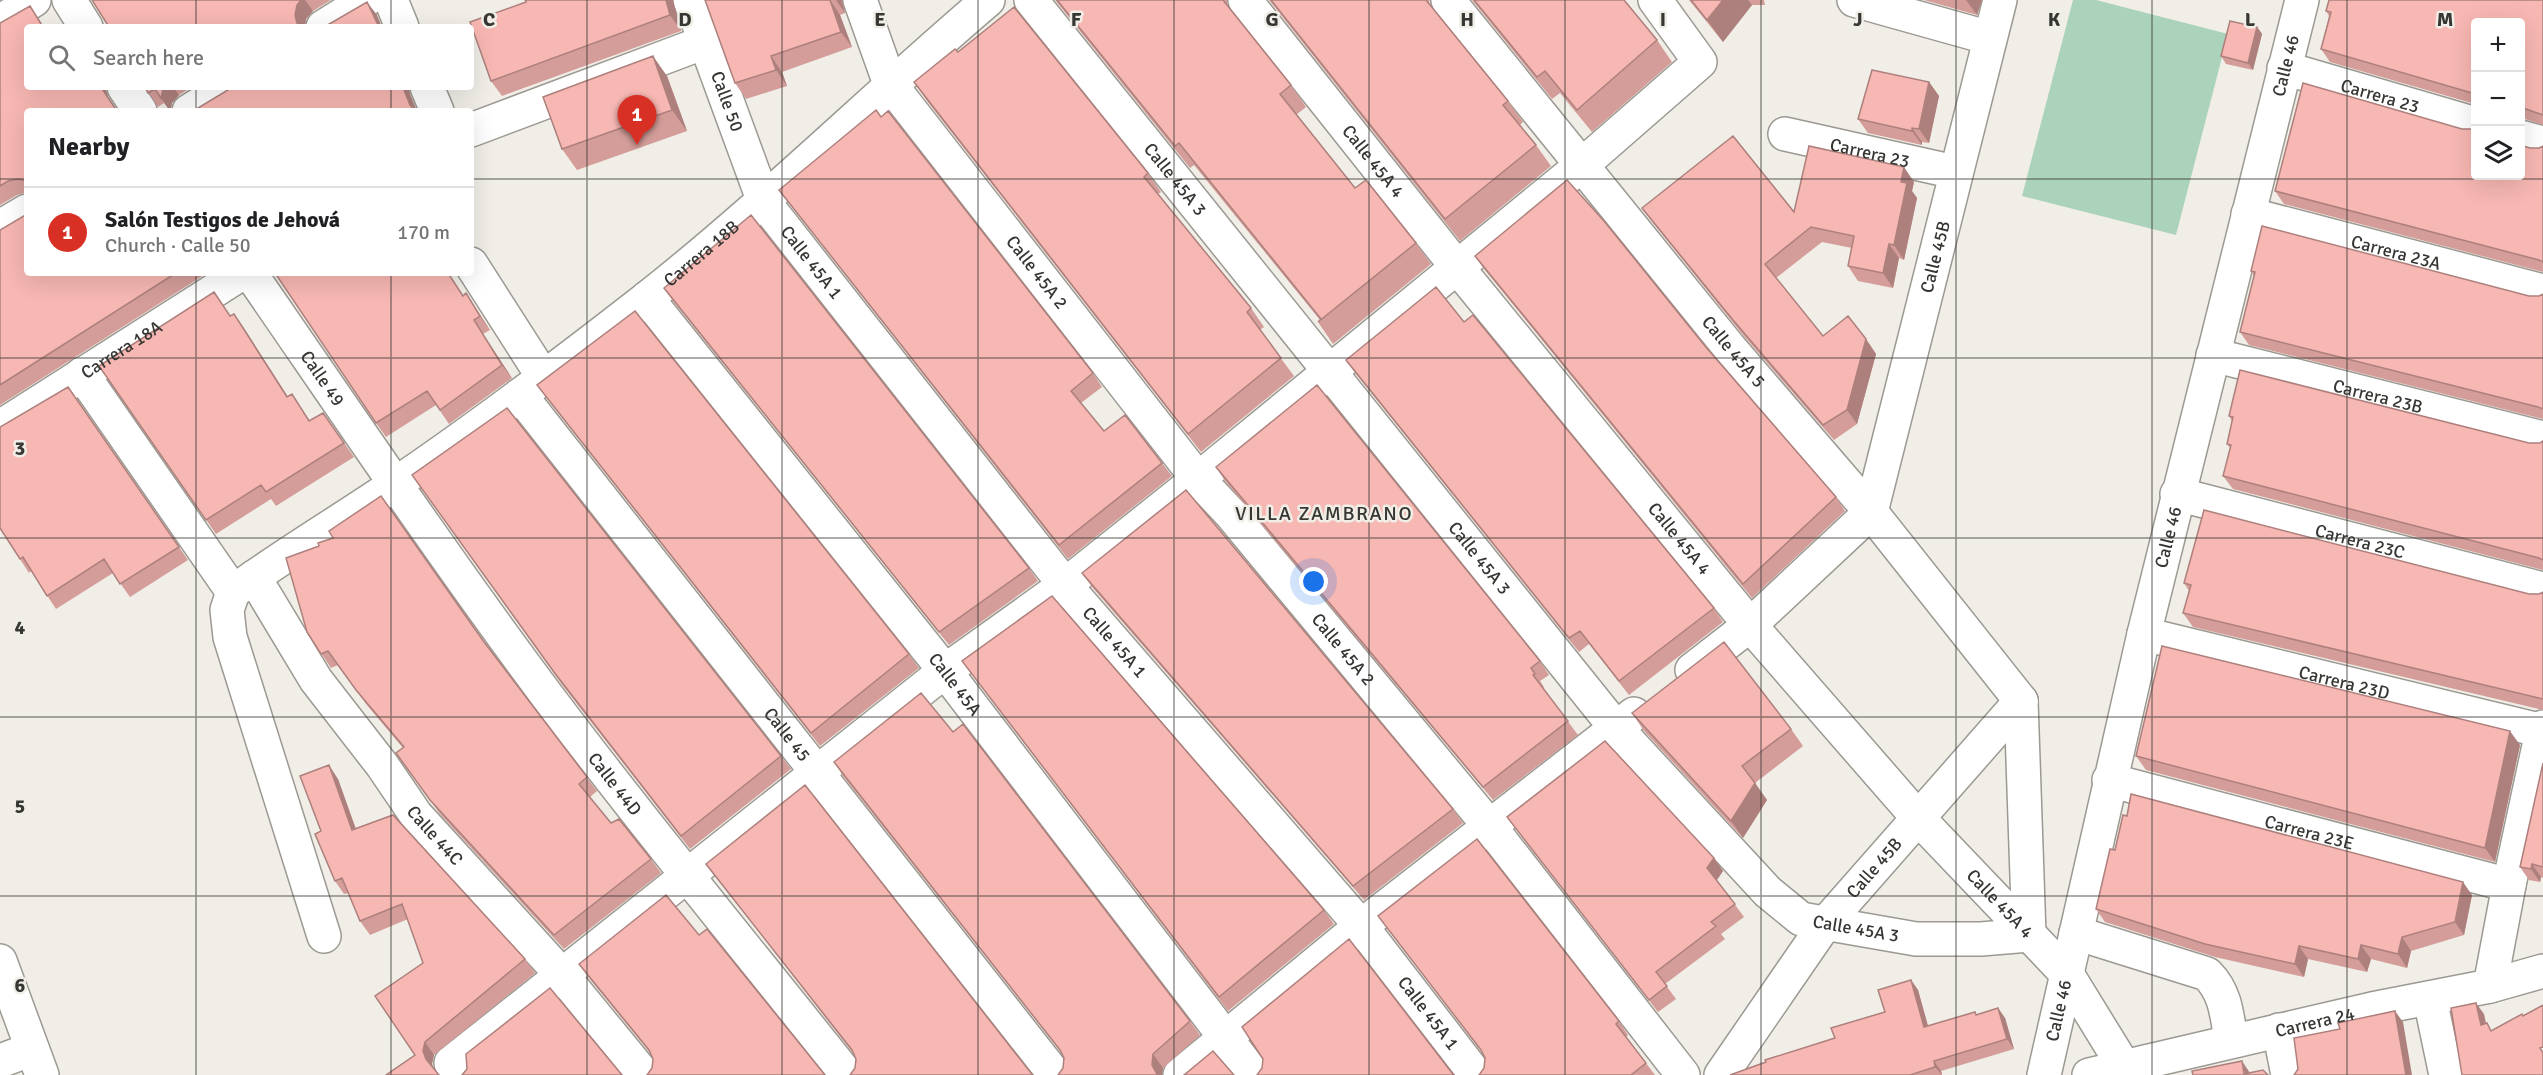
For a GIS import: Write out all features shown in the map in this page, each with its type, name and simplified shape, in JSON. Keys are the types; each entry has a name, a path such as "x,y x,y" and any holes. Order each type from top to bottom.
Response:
{"street":[{"path":"0,22 34,0"},
{"path":"69,0 84,24"},
{"path":"328,24 366,0"},
{"path":"391,0 401,24"},
{"name":"Calle 50","path":"690,0 764,202"},
{"name":"Calle 45A 2","path":"860,0 890,84 1198,479 1231,514 1491,828 1683,1075"},
{"name":"Carrera 18B","path":"243,584 395,484 532,386 647,298 764,202 890,84 988,0"},
{"name":"Calle 45A 3","path":"1031,0 1616,728 1768,892 1801,919 1916,939 1981,939 2029,935"},
{"name":"Calle 45A 4","path":"1245,0 1457,267 1750,625 1919,819 2067,974 2124,1070"},
{"name":"Calle 45A 5","path":"1448,0 1729,347 1871,512 2021,701"},
{"path":"459,1075 451,1063 945,671 1065,585 1198,479 1582,165 1700,62 1655,0"},
{"path":"1854,0 1990,38"},
{"name":"Calle 45B","path":"1871,512 1955,171 2000,0"},
{"name":"Calle 46","path":"2043,1075 2109,780 2177,494 2301,0"},
{"path":"474,129 705,42"},
{"name":"Carrera 23","path":"2284,68 2471,123"},
{"path":"126,90 138,108"},
{"path":"194,108 223,90"},
{"path":"428,90 436,108"},
{"name":"Carrera 23","path":"1785,134 1955,171"},
{"path":"2525,138 2543,143"},
{"name":"Calle 45A 1","path":"764,202 1065,585 1361,927 1476,1075"},
{"path":"0,227 24,212"},
{"name":"Carrera 23A","path":"2248,214 2543,291"},
{"name":"Calle 45","path":"474,270 532,386 816,773 1055,1075"},
{"name":"Carrera 18A","path":"0,427 237,276"},
{"name":"Calle 49","path":"252,276 395,484"},
{"name":"Calle 45A","path":"647,298 945,671 1254,1075"},
{"name":"Carrera 23B","path":"2213,355 2543,438"},
{"name":"Calle 44C","path":"82,374 382,765 416,815 562,975 644,1075"},
{"name":"Calle 44D","path":"395,484 547,695 656,838 847,1075"},
{"name":"Carrera 23C","path":"2177,494 2543,588"},
{"path":"1180,1075 1361,927 1750,625 1871,512"},
{"path":"243,584 227,610 230,637 324,936"},
{"name":"Carrera 23D","path":"2144,634 2543,730"},
{"path":"2021,701 2029,935"},
{"name":"Calle 45B","path":"1721,1075 1825,924 2021,701"},
{"path":"2490,986 2509,885 2543,730"},
{"name":"Carrera 23E","path":"2109,780 2509,885"},
{"path":"2076,933 2207,974 2219,986 2230,1041"},
{"path":"0,962 37,1062 0,1061"},
{"name":"Carrera 24","path":"2089,1075 2124,1070 2230,1041 2490,986 2543,971"},
{"path":"2430,999 2446,1075"},
{"path":"2279,1030 2288,1075"}],"green space":[{"path":"2073,0 2096,0 2228,34 2176,235 2022,196"}],"building":[{"path":"92,0 301,0 297,5 295,15 298,24 107,24"},
{"path":"525,0 666,0 670,15 491,81 474,33 474,24 470,22 526,2"},
{"path":"705,0 830,0 841,32 771,56 776,70 735,83"},
{"path":"1057,0 1223,0 1291,85 1280,94 1355,188 1366,180 1416,243 1318,322 1321,319 1179,143 1175,146"},
{"path":"1271,0 1426,0 1508,101 1503,105 1536,145 1445,219"},
{"path":"1474,0 1624,0 1657,40 1577,110 1545,71 1537,77"},
{"path":"1691,0 1723,0 1707,20"},
{"path":"2329,0 2543,0 2543,115 2525,109 2525,18 2471,18 2471,93 2321,49 2331,12 2326,11"},
{"path":"367,2 378,24 329,24"},
{"path":"30,6 41,24 24,24 24,90 103,90 115,108 24,108 24,180 8,181 0,186 0,23"},
{"path":"1014,7 1148,173 1144,177 1251,308 1247,312 1281,358 1188,434 914,82 955,49 958,52"},
{"path":"2230,21 2257,27 2248,63 2221,56"},
{"path":"653,56 672,110 562,149 543,97"},
{"path":"1872,70 1929,82 1919,129 1912,128 1912,131 1858,119"},
{"path":"2303,83 2462,129 2471,129 2471,180 2525,180 2525,146 2539,148 2543,146 2543,262 2539,260 2275,191"},
{"path":"156,90 163,90 161,98"},
{"path":"228,90 404,90 413,108 198,108"},
{"path":"876,110 881,117 888,111 1093,373 1071,391 1104,431 1125,415 1162,463 1059,545 779,190"},
{"path":"1733,136 1794,212 1809,146 1904,167 1901,182 1907,183 1894,245 1889,244 1883,273 1848,266 1854,236 1811,227 1765,264 1823,336 1848,316 1866,339 1847,410 1823,425 1733,320 1642,208"},
{"path":"1567,180 1604,221 1705,346 1836,497 1743,584 1475,256"},
{"path":"751,215 1029,568 939,632 664,288"},
{"path":"24,216 24,276 171,276 0,385 0,230"},
{"path":"2262,226 2529,296 2543,294 2543,409 2240,332 2255,272 2251,271"},
{"path":"277,276 450,276 463,296 466,293 480,316 474,320 502,365 440,410 427,391 376,423"},
{"path":"1436,287 1464,322 1473,315 1714,608 1619,681 1580,631 1569,638 1346,360"},
{"path":"214,292 230,316 234,314 287,397 292,394 309,421 323,413 344,443 266,492 261,485 206,520 99,366"},
{"path":"635,311 909,654 811,733 537,385"},
{"path":"2240,370 2529,443 2543,441 2543,560 2223,476 2231,445 2227,444 2233,417 2229,416"},
{"path":"1317,385 1540,661 1531,668 1535,674 1533,675 1568,721 1483,787 1216,467"},
{"path":"68,387 179,547 120,584 104,559 47,596 23,557 20,559 0,528 0,427"},
{"path":"507,408 781,756 681,836 554,672 412,475"},
{"path":"1186,490 1453,809 1353,886 1082,573"},
{"path":"381,496 484,642 587,777 579,784 611,823 619,819 651,859 554,935 430,800 396,753 404,747 356,690 328,651 321,654 307,632 286,558 319,546 318,543 333,538 329,531"},
{"path":"2204,510 2529,594 2543,592 2543,699 2183,613 2191,585 2184,583"},
{"path":"1052,596 1324,910 1219,997 962,661"},
{"path":"1724,642 1791,729 1742,766 1755,783 1731,821 1632,713"},
{"path":"2162,646 2510,731 2485,848 2136,756"},
{"path":"921,693 953,732 963,724 1190,1021 1153,1054 1152,1065 1158,1075 1058,1075 1063,1068 1064,1058 1060,1050 834,762"},
{"path":"1605,741 1714,858 1707,868 1735,904 1711,922 1716,926 1656,972 1667,986 1649,1000 1507,817"},
{"path":"2543,763 2543,867 2532,864 2531,869 2520,867"},
{"path":"329,765 352,830 393,815 525,959 425,1042 423,1051 426,1059 439,1075 386,1075 415,1055 375,996 423,963 402,904 360,921 342,878 335,881 315,834 321,831 300,776"},
{"path":"805,785 1033,1075 850,1075 855,1068 856,1059 852,1050 706,864"},
{"path":"2131,794 2463,882 2455,922 2402,937 2398,954 2361,945 2358,959 2299,946 2295,964 2205,944 2096,909 2110,849 2115,850 2123,815 2127,816"},
{"path":"1477,839 1619,1021 1616,1024 1646,1063 1631,1075 1479,1075 1484,1068 1485,1058 1481,1050 1378,916"},
{"path":"666,895 699,935 707,929 825,1075 647,1075 652,1068 653,1059 649,1050 579,964"},
{"path":"1349,939 1454,1075 1257,1075 1262,1068 1263,1059 1242,1027"},
{"path":"1911,980 1924,1027 1975,1012 1976,1015 1998,1008 2007,1039 1934,1061 1935,1067 1910,1075 1730,1075 1766,1062 1765,1060 1835,1038 1831,1028 1885,1012 1878,990"},
{"path":"550,988 622,1075 462,1075 467,1069 466,1054"},
{"path":"2476,1003 2481,1025 2487,1023 2491,1031 2543,1005 2543,1047 2540,1048 2543,1053 2543,1075 2462,1075 2451,1008"},
{"path":"2395,1011 2406,1075 2294,1075 2298,1069 2294,1038 2340,1029 2338,1023"},
{"path":"1213,1051 1234,1075 1184,1075"},
{"path":"2242,1061 2244,1074 2263,1070 2268,1075 2193,1075 2192,1071"}],"place":[{"name":"Salón Testigos de Jehová","path":"637,145"}],"district":[{"name":"VILLA ZAMBRANO","path":"1324,513"}]}
